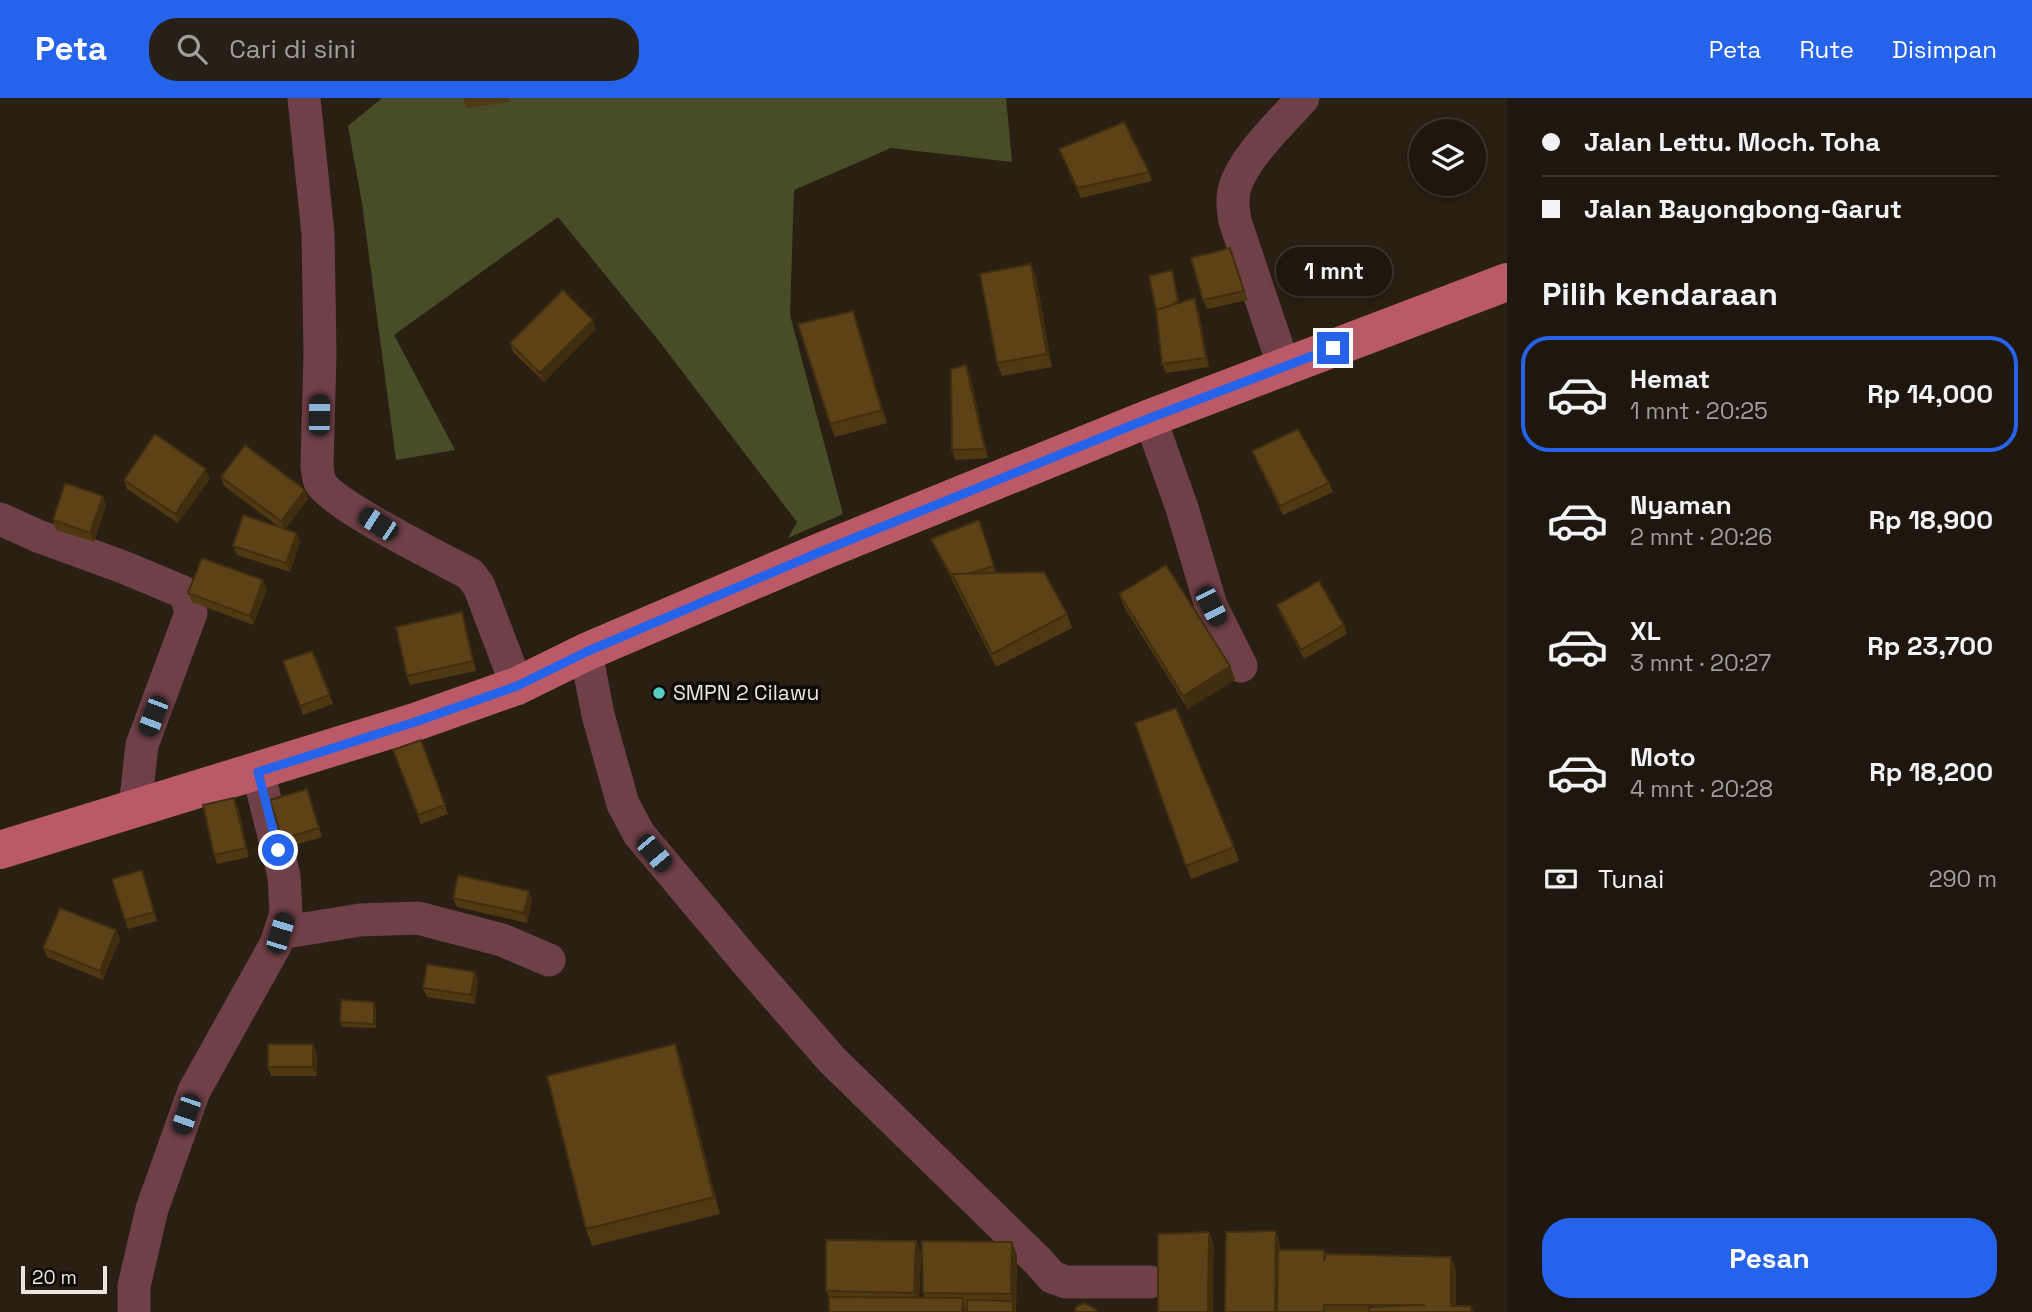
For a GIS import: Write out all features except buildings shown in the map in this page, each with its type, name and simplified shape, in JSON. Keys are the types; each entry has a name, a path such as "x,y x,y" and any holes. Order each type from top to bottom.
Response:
{"main road":[{"path":"0,850 258,772 517,686 586,652 820,552 1150,418 1507,282"}],"street":[{"path":"304,98 318,234 320,352 317,466 321,482 333,495 378,524 470,574 479,586 517,686"},
{"path":"1284,367 1235,221 1232,201 1236,184 1253,156 1303,98"},
{"path":"1150,418 1182,508 1211,606 1241,666"},
{"path":"0,519 183,592 188,601 191,613 140,752 135,809"},
{"path":"586,652 598,715 623,804 639,834 832,1060 1052,1277 1066,1282 1150,1282"},
{"path":"134,1312 134,1286 152,1209 194,1091 276,944 286,913 284,876 258,772"},
{"path":"280,933 359,920 418,918 502,940 549,960"}],"green space":[{"path":"382,98 1006,98 1012,162 891,148 794,190 790,315 843,514 788,538 797,522 659,341 558,217 394,335 455,450 396,460 362,203 348,126"}],"place":[{"name":"SMPN 2 Cilawu","path":"659,693"}],"route":[{"path":"278,850 258,772 517,686 586,652 820,552 1150,418 1333,348"}]}
